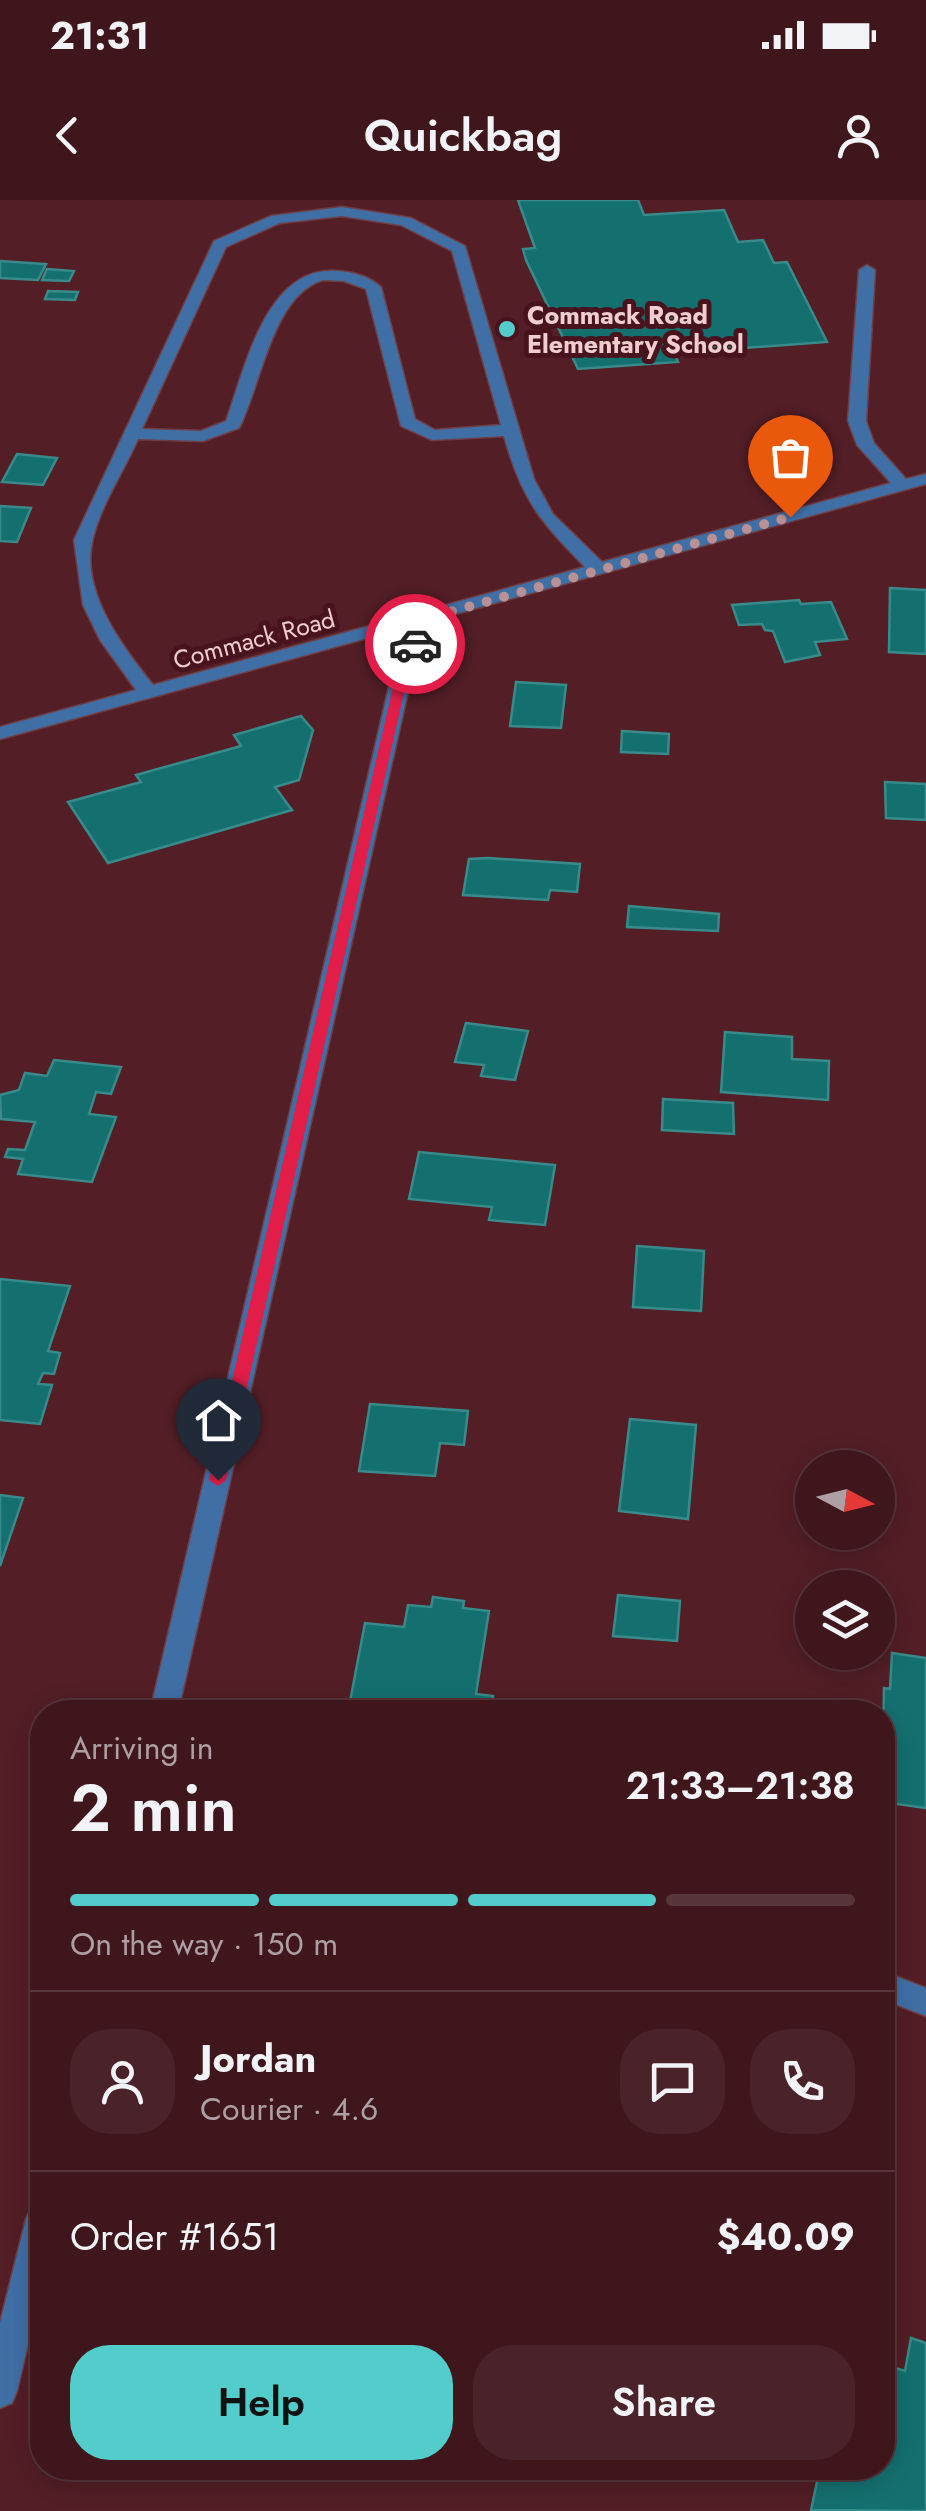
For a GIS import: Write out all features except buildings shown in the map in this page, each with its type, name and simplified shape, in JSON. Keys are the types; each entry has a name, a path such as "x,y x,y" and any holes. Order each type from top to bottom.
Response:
{"street":[{"path":"148,693 94,615 83,578 83,540 219,244 245,224 279,210 353,201 391,206 445,233 459,249 524,479 546,518 600,570"},
{"path":"867,270 857,421 866,445 903,486"},
{"path":"132,434 203,436 233,424 260,352 295,288 317,276 353,275 373,288 407,422 432,435 510,430"},
{"name":"Commack Road","path":"0,732 926,479"},
{"path":"167,1700 404,666 428,618"},
{"path":"895,1991 926,2002"},
{"path":"0,2391 30,2268"}],"way so far":[{"path":"415,644 428,618 790,517"}],"place":[{"name":"Commack Road Elementary School","path":"507,329"}],"route":[{"path":"218,1480 404,666 415,644"}]}
